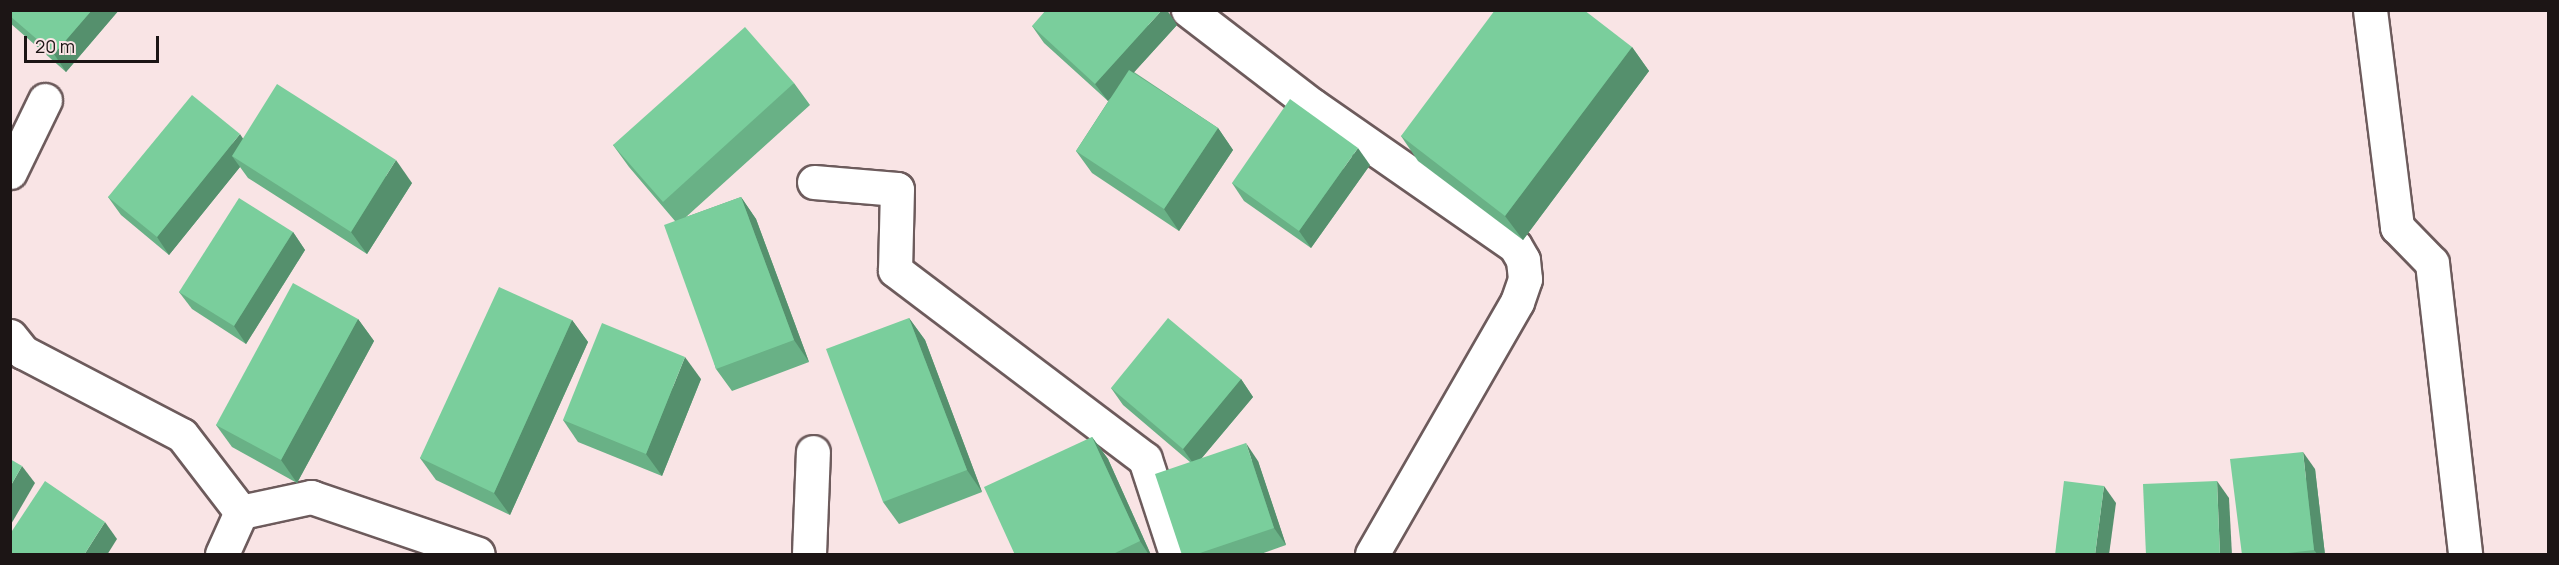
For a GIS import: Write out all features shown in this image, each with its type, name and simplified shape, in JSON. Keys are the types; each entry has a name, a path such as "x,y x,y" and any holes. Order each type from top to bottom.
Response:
{"street":[{"path":"1188,10 1312,105 1515,246 1523,260 1524,279 1517,302 1372,555"},
{"path":"2370,10 2397,227 2432,263 2465,555"},
{"path":"10,172 45,99"},
{"path":"814,182 897,189 895,270 1145,459 1176,555"},
{"path":"10,336 23,352 182,435 240,512"},
{"path":"809,555 813,452"},
{"path":"240,512 311,497 478,555"},
{"path":"222,555 240,512"}],"building":[{"path":"10,10 92,10 54,54 10,16"},
{"path":"1046,10 1162,10 1095,84 1032,26"},
{"path":"1495,10 1584,10 1632,47 1505,216 1401,136"},
{"path":"745,27 794,83 663,202 613,145"},
{"path":"1129,70 1218,128 1164,209 1076,151"},
{"path":"277,84 396,160 351,232 232,156"},
{"path":"192,95 240,134 157,237 108,197"},
{"path":"1290,99 1358,148 1299,231 1232,183"},
{"path":"741,197 794,340 716,369 664,225"},
{"path":"239,198 293,232 234,326 179,292"},
{"path":"293,283 358,319 281,460 216,425"},
{"path":"499,287 572,320 494,493 420,458"},
{"path":"909,318 967,470 883,502 826,349"},
{"path":"1168,318 1241,379 1183,449 1111,388"},
{"path":"602,323 685,357 646,454 563,420"},
{"path":"1092,437 1140,541 1111,555 1015,555 984,487"},
{"path":"1246,443 1274,528 1194,555 1182,555 1155,474"},
{"path":"2303,452 2314,550 2271,555 2242,555 2230,459"},
{"path":"10,459 22,466 10,487"},
{"path":"45,481 105,522 84,555 10,555 10,534"},
{"path":"2064,481 2104,486 2095,555 2055,555"},
{"path":"2217,481 2220,555 2146,555 2143,484"}]}
